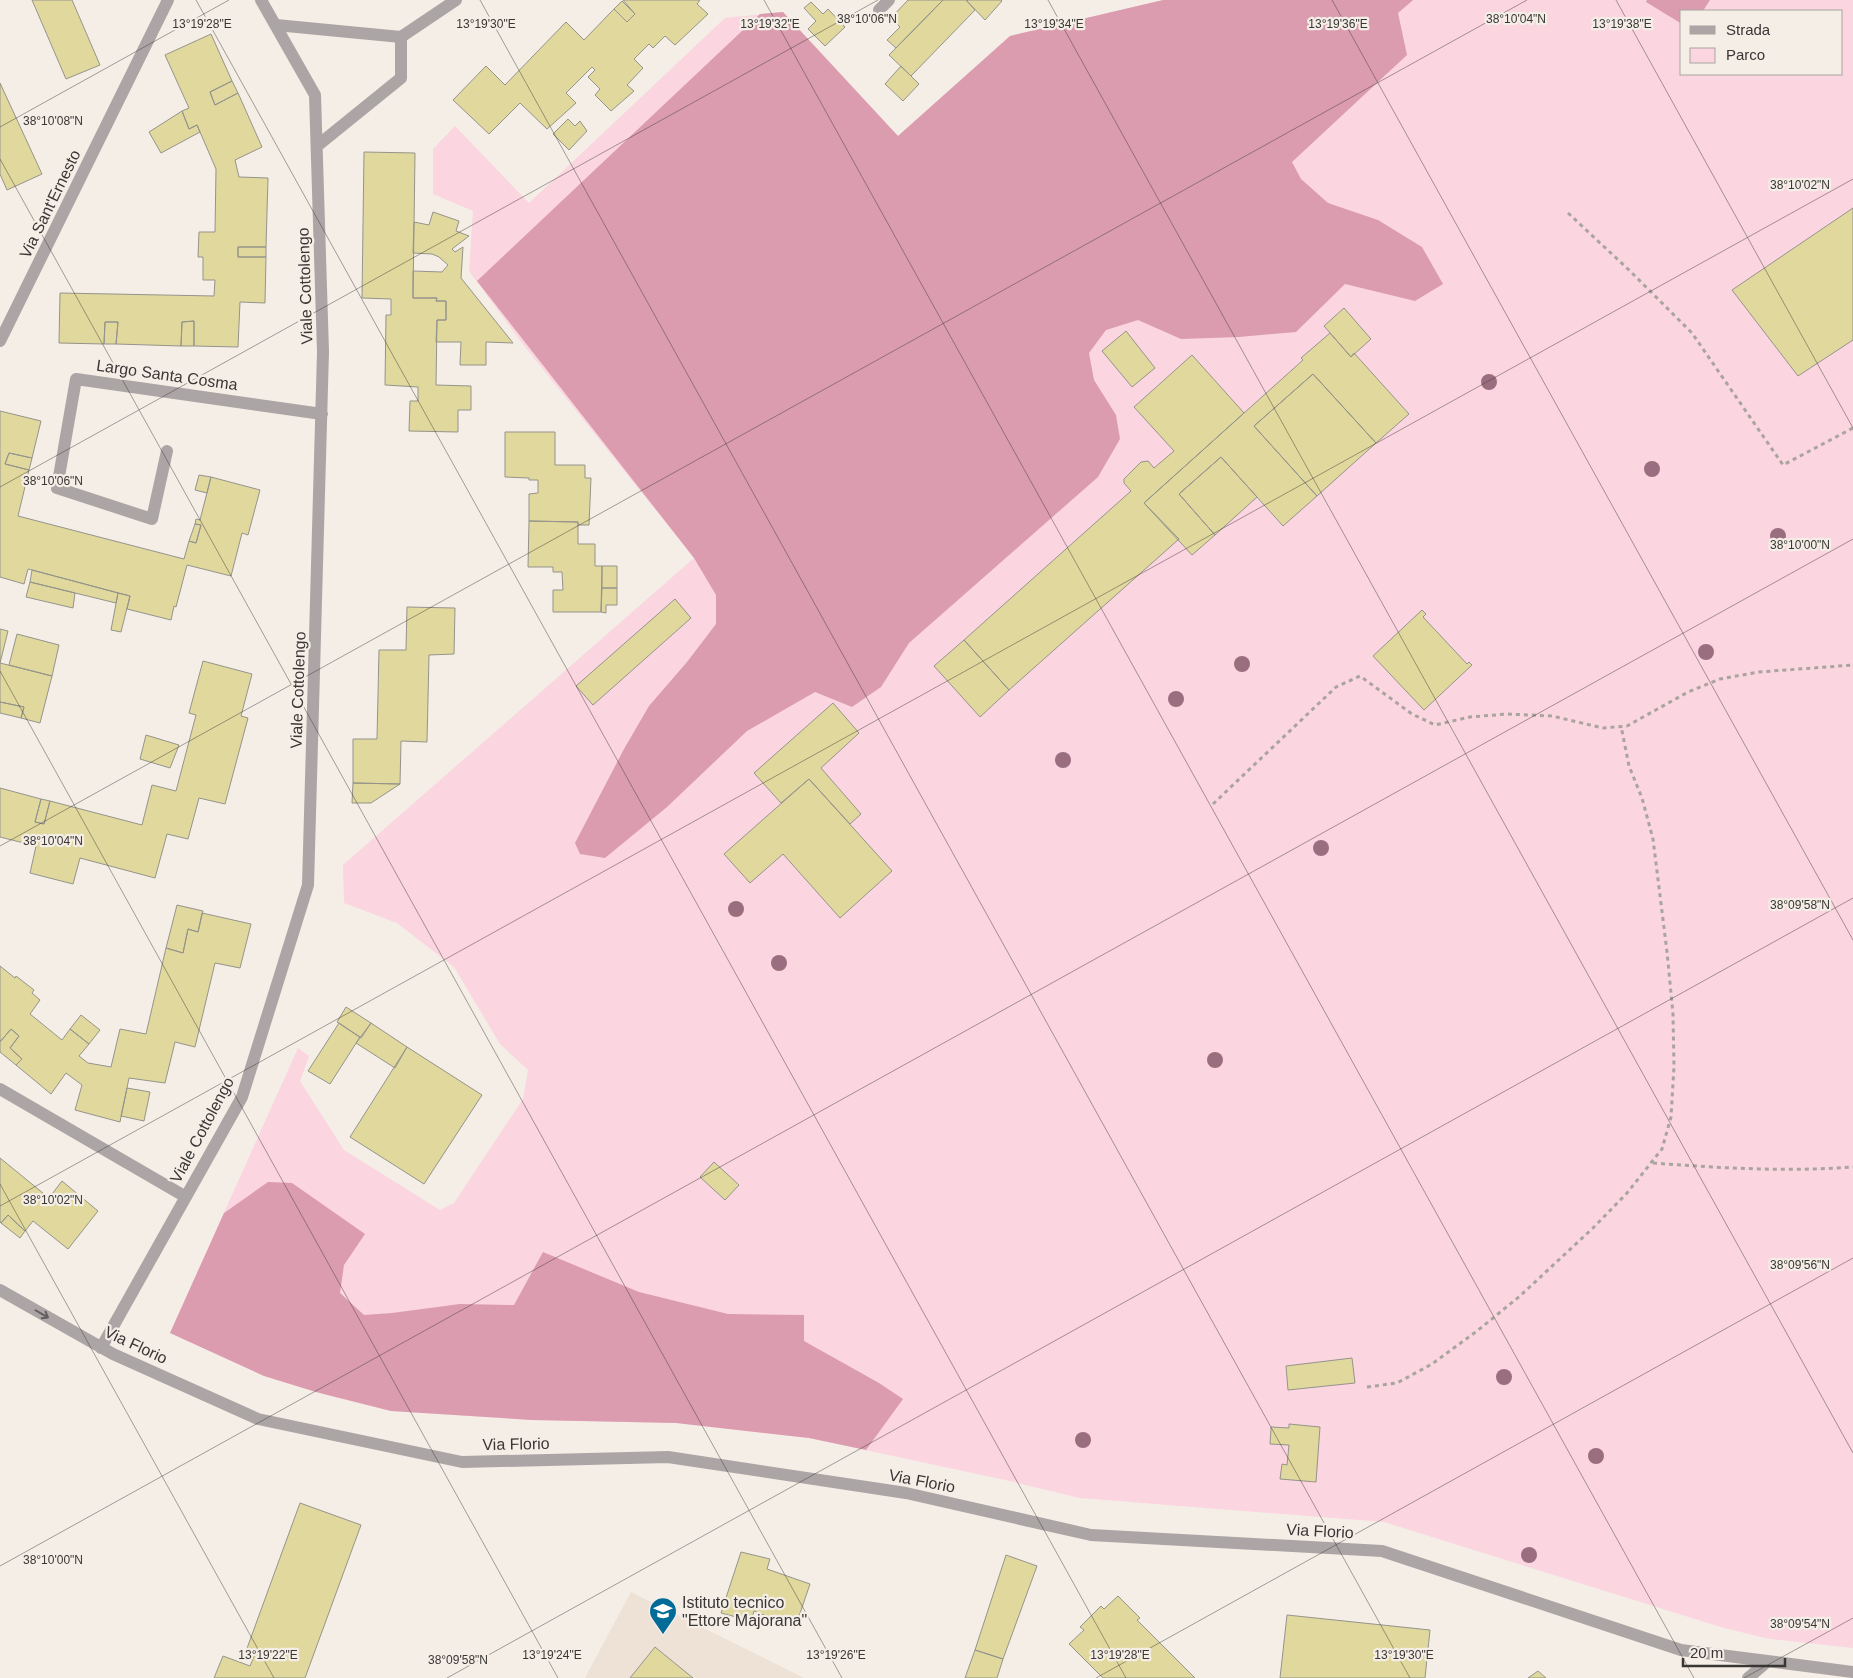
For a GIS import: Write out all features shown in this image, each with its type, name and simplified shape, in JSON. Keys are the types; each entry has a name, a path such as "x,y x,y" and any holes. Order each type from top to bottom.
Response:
{"street":[{"name":"Via Sant'Ernesto","path":"0,341 168,0"},
{"name":"Viale Cottolengo","path":"107,1351 186,1197 242,1097 308,884 323,352 315,95 261,0"},
{"path":"276,25 401,37 456,0"},
{"path":"879,10 889,0"},
{"path":"317,146 401,78 401,37"},
{"name":"Largo Santa Cosma","path":"167,451 152,519 57,488 76,379 322,414"},
{"path":"0,1089 186,1197"},
{"name":"Via Florio","path":"0,1290 107,1351 258,1419 462,1462 668,1457 906,1493 1092,1535 1382,1551 1681,1650 1853,1672"},
{"path":"1748,1678 1768,1661"}],"path":[{"path":"1568,213 1692,333 1784,465 1853,428"},
{"path":"1214,804 1336,687 1360,676 1412,714 1435,725 1470,717 1507,714 1552,716 1603,728 1627,726 1688,692 1720,679 1759,672 1853,666"},
{"path":"1367,1387 1397,1383 1432,1364 1478,1331 1520,1296 1593,1228 1627,1193 1662,1149 1671,1117 1674,1068 1673,1014 1667,952 1653,839 1642,798 1629,766 1621,726"},
{"path":"1652,1163 1736,1169 1813,1170 1853,1167"}],"shaded area":[{"path":"1163,0 1413,0 1398,13 1407,55 1292,162 1301,179 1328,203 1378,220 1422,247 1443,284 1415,301 1345,284 1296,332 1239,337 1181,339 1138,320 1106,330 1089,353 1094,380 1116,415 1120,439 1098,477 909,643 881,687 852,707 815,692 747,731 667,807 605,858 580,854 575,843 624,749 649,706 687,662 716,624 716,595 694,558 477,281 760,14 783,12 898,136 1010,36"},
{"path":"1647,0 1710,0 1704,10 1680,10 1680,23 1646,2"},
{"path":"268,1182 292,1183 365,1234 344,1265 340,1293 364,1315 460,1304 514,1305 543,1252 639,1292 728,1314 804,1315 804,1341 879,1383 903,1399 866,1450 809,1438 676,1423 532,1420 391,1411 316,1392 264,1376 170,1333 224,1213"},
{"name":"Istituto tecnico \"Ettore Majorana\"","path":"631,1592 804,1678 585,1678"}],"green space":[{"path":"1163,0 1853,0 1853,1648 1770,1639 1724,1628 1384,1522 1080,1498 809,1438 676,1423 532,1420 391,1411 330,1396 264,1376 170,1333 298,1048 309,1056 300,1081 344,1150 440,1210 454,1203 523,1099 528,1070 500,1044 454,967 397,923 344,903 343,865 694,558 522,343 469,271 473,211 433,194 433,149 455,126 529,203 725,18 783,12 898,136 1010,36"}],"building":[{"path":"32,0 72,0 100,65 66,79"},
{"path":"623,0 700,0 697,4 708,14 675,45 665,36 653,48 649,44 634,59 643,68 627,85 634,91 611,111 595,95 600,89 588,77 595,70 592,67 566,93 576,103 547,129 520,103 489,134 453,100 486,66 505,85 566,22 584,40 614,9 627,22 635,14"},
{"path":"908,0 943,0 896,48 887,40 900,27 891,18"},
{"path":"943,0 966,0 975,10 911,76 889,55"},
{"path":"968,0 1001,0 1002,1 985,20"},
{"path":"622,1 635,14 627,22 614,9"},
{"path":"811,2 823,14 828,9 845,27 825,46 808,29 816,21 804,8"},
{"path":"211,34 232,81 210,92 215,105 238,93 262,147 235,160 239,177 268,178 266,247 238,247 238,257 266,257 265,303 240,302 238,347 194,346 194,321 182,322 181,346 116,344 118,322 105,322 104,344 59,343 60,293 214,296 215,280 203,280 203,257 198,257 199,232 215,232 216,169 197,125 189,129 182,111 189,108 165,55"},
{"path":"901,66 919,84 903,101 885,84"},
{"path":"232,81 238,93 215,105 210,92"},
{"path":"0,83 42,174 7,190 0,174"},
{"path":"182,111 189,129 197,125 200,132 161,153 149,132"},
{"path":"568,119 575,126 580,121 587,131 569,150 553,134"},
{"path":"364,152 415,153 413,298 437,298 436,301 446,301 446,320 437,320 436,385 471,386 471,410 458,410 458,432 409,431 410,401 418,401 418,387 385,385 386,315 391,315 391,299 362,298"},
{"path":"1853,208 1853,340 1798,376 1732,290"},
{"path":"433,212 459,221 456,231 469,236 452,249 455,252 463,247 461,278 513,343 486,342 486,365 460,365 461,342 436,342 437,320 446,320 446,301 436,301 437,298 413,298 413,271 442,272 448,265 432,254 413,253 414,222 429,225"},
{"path":"238,247 266,247 266,257 238,257"},
{"path":"1344,308 1371,339 1351,357 1324,326"},
{"path":"194,321 194,346 181,346 182,322"},
{"path":"105,322 118,322 116,344 104,344"},
{"path":"1126,331 1155,368 1132,387 1102,351"},
{"path":"1330,333 1351,357 1354,353 1409,414 1376,443 1313,374 1254,426 1317,496 1283,526 1221,457 1179,494 1215,535 1192,555 1144,503 1303,360 1301,358"},
{"path":"1192,355 1244,413 1144,503 1179,539 1009,690 964,640 1131,491 1124,483 1124,479 1141,462 1148,461 1154,468 1174,451 1134,407"},
{"path":"1313,374 1376,443 1317,496 1254,426"},
{"path":"0,411 41,421 32,458 9,453 5,464 29,470 18,516 184,559 189,541 196,543 201,525 195,524 196,519 200,520 211,477 260,490 248,535 242,533 231,576 187,565 171,620 127,609 130,596 32,570 28,569 24,584 0,577"},
{"path":"505,432 555,432 555,465 585,465 585,478 591,478 589,525 578,525 578,522 529,521 529,494 538,493 538,480 505,477"},
{"path":"9,453 32,458 29,470 5,464"},
{"path":"1221,457 1257,497 1215,535 1179,494"},
{"path":"199,475 211,477 207,493 195,490"},
{"path":"529,521 578,522 578,544 595,544 595,566 602,566 601,612 553,612 553,590 563,590 562,572 553,572 553,567 528,567"},
{"path":"195,524 201,525 196,543 189,541"},
{"path":"602,566 617,566 617,588 602,588"},
{"path":"32,570 118,593 116,603 30,582"},
{"path":"30,582 75,593 73,608 26,597"},
{"path":"602,588 617,588 617,605 606,605 606,613 601,612"},
{"path":"118,593 130,596 121,632 111,630"},
{"path":"675,599 691,618 593,705 576,686"},
{"path":"407,607 455,608 454,654 429,655 427,742 401,741 400,784 353,783 353,739 377,739 379,650 406,650"},
{"path":"1422,610 1426,614 1423,617 1467,664 1469,662 1472,665 1424,710 1373,656"},
{"path":"0,629 8,631 0,663"},
{"path":"17,634 59,645 52,676 9,665"},
{"path":"964,640 1009,690 980,717 934,666"},
{"path":"203,661 252,674 241,716 248,718 225,804 199,798 188,839 167,834 155,878 80,858 73,884 30,873 36,846 0,837 0,788 41,799 35,822 44,824 50,801 142,825 152,785 176,791 196,715 189,713"},
{"path":"0,663 52,676 40,723 21,718 24,707 0,702"},
{"path":"0,702 24,707 21,718 0,713"},
{"path":"833,703 859,733 821,768 861,814 850,824 809,779 781,803 754,773"},
{"path":"146,735 179,745 170,768 140,759"},
{"path":"809,779 892,871 840,918 783,854 750,883 724,854"},
{"path":"353,783 400,784 371,803 352,803"},
{"path":"41,799 50,801 44,824 35,822"},
{"path":"177,905 203,911 198,932 188,929 183,953 166,948"},
{"path":"202,913 251,924 240,968 215,963 195,1047 175,1042 165,1083 129,1078 120,1122 75,1110 82,1085 66,1073 51,1094 16,1065 22,1059 10,1048 19,1036 11,1029 0,1042 0,966 34,990 32,993 40,1000 30,1014 62,1040 70,1029 89,1044 79,1056 88,1063 111,1067 120,1029 146,1034 166,948 183,953 188,929 198,932"},
{"path":"346,1007 371,1023 361,1038 337,1022"},
{"path":"81,1015 100,1030 89,1044 70,1029"},
{"path":"339,1023 360,1037 330,1084 308,1071"},
{"path":"371,1023 407,1047 395,1068 356,1043"},
{"path":"11,1029 19,1036 10,1048 22,1059 16,1065 0,1052 0,1042"},
{"path":"407,1047 482,1095 424,1184 350,1137"},
{"path":"127,1088 150,1092 144,1121 121,1116"},
{"path":"0,1158 49,1198 62,1181 98,1211 68,1249 33,1221 25,1231 8,1215 0,1222"},
{"path":"714,1162 739,1185 725,1200 700,1177"},
{"path":"8,1215 25,1231 20,1238 1,1223"},
{"path":"1352,1358 1355,1383 1288,1390 1286,1366"},
{"path":"1289,1424 1320,1427 1316,1482 1280,1479 1282,1464 1287,1465 1289,1445 1270,1444 1271,1427 1289,1428"},
{"path":"300,1503 361,1525 305,1678 214,1678 223,1656 250,1666 255,1654 246,1651"},
{"path":"741,1552 770,1559 767,1569 810,1584 795,1628 754,1611 751,1621 721,1613"},
{"path":"1006,1555 1037,1566 1003,1659 975,1650"},
{"path":"1118,1596 1140,1618 1137,1620 1195,1678 1103,1678 1069,1644 1084,1630 1080,1627 1101,1606 1104,1609"},
{"path":"1287,1615 1430,1630 1425,1678 1280,1678"},
{"path":"655,1647 693,1678 630,1678"},
{"path":"975,1650 1003,1659 997,1678 965,1678"},
{"path":"1538,1671 1546,1678 1528,1678"}],"place":[{"name":"Istituto tecnico \"Ettore Majorana\"","path":"663,1635"}]}
